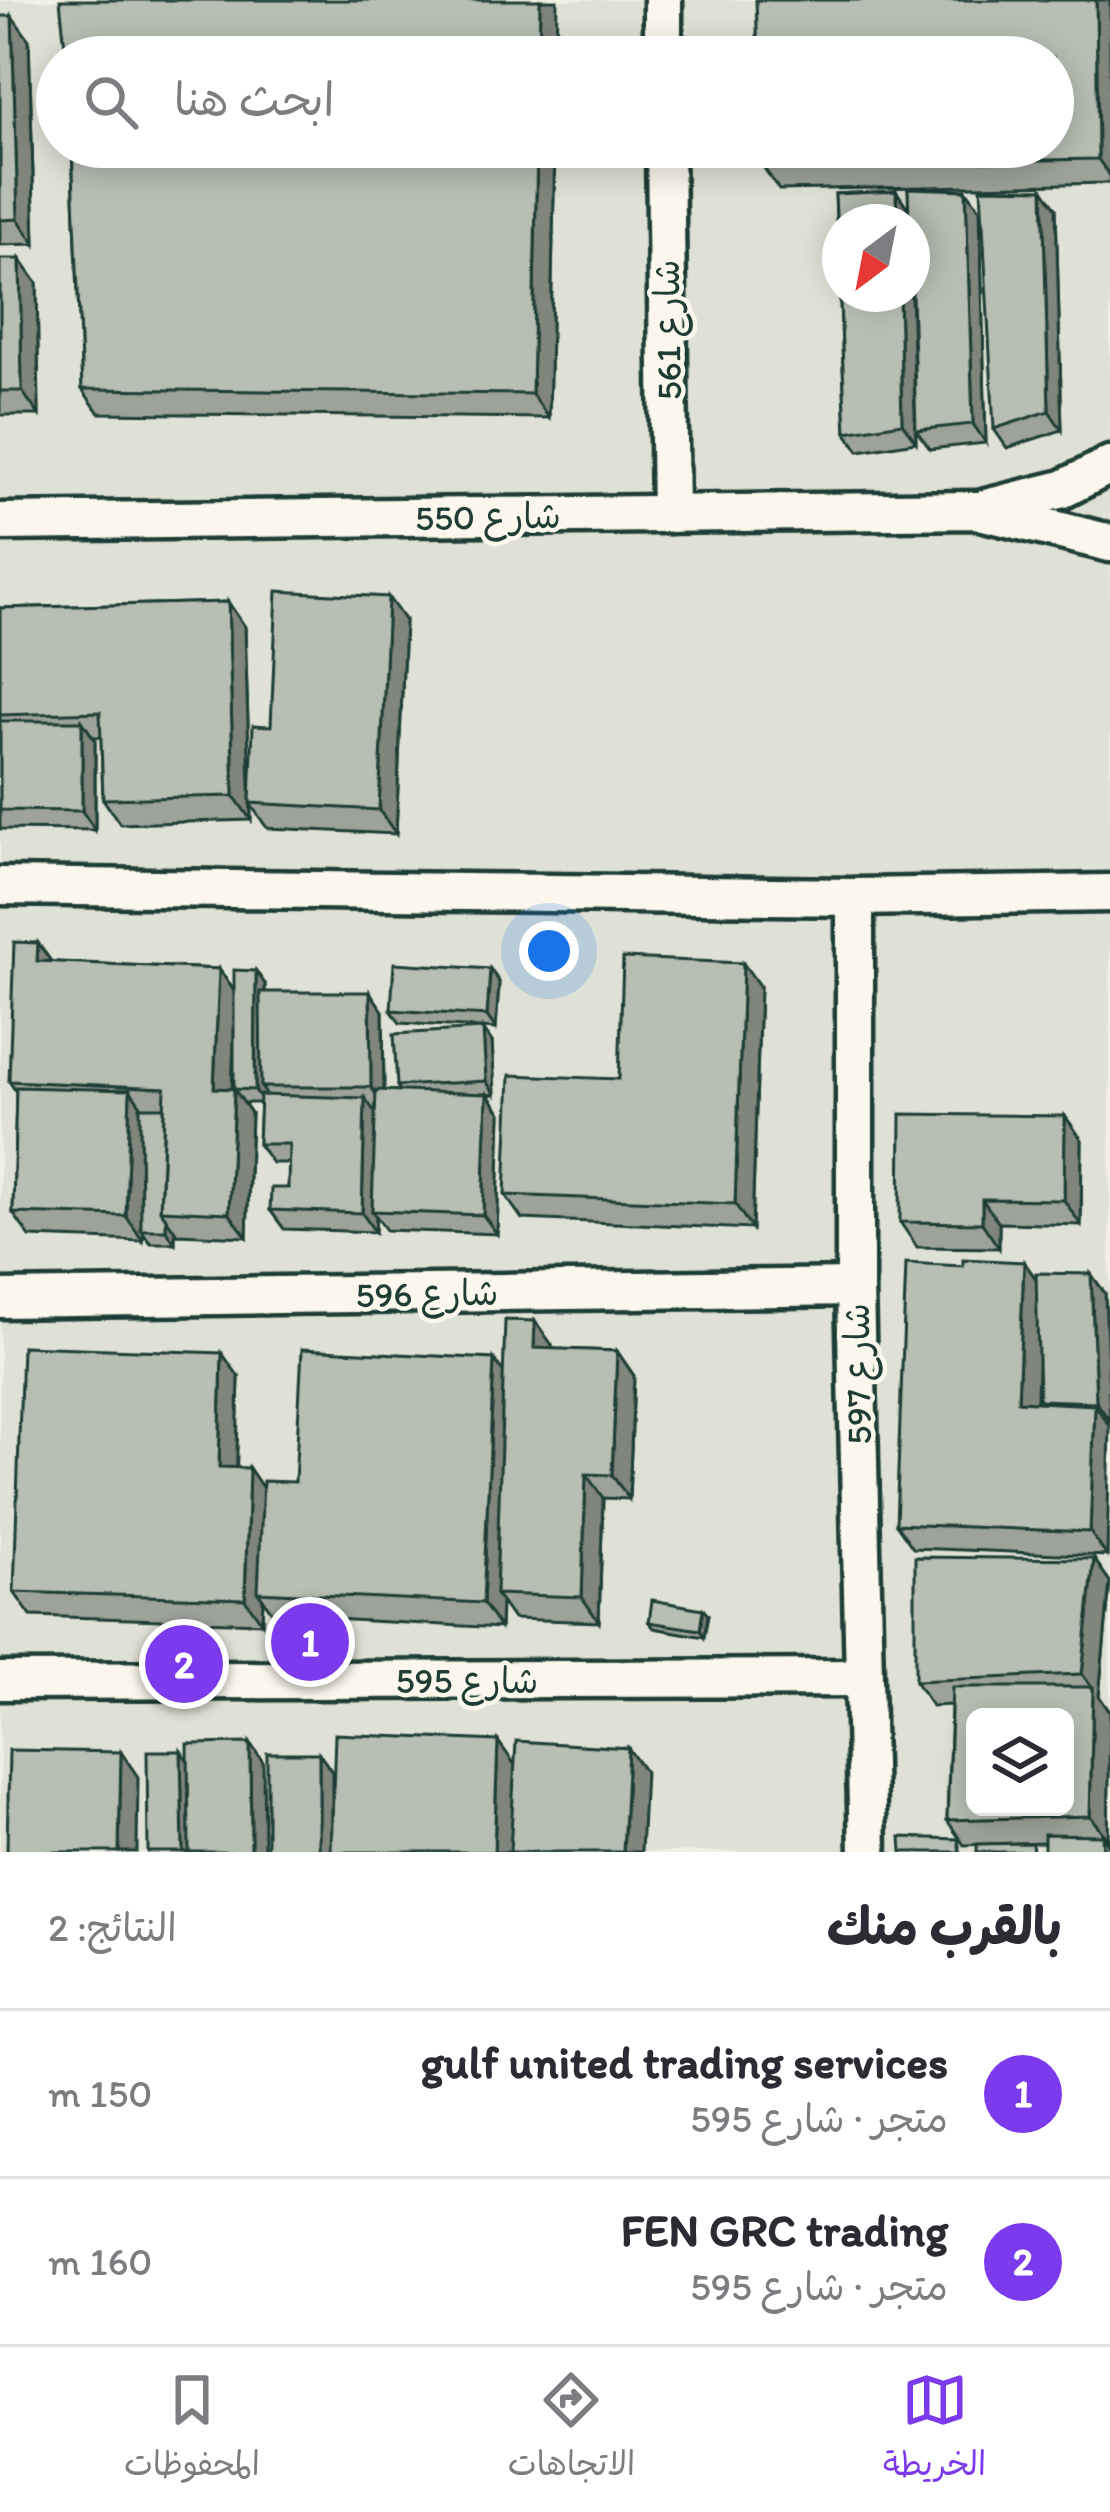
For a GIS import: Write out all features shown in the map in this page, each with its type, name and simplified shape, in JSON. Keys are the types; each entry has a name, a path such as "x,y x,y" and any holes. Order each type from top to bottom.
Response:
{"street":[{"path":"662,0 663,36"},
{"name":"شارع 561","path":"664,168 670,514"},
{"name":"شارع 550","path":"0,522 976,510 1063,489 1110,465"},
{"name":"شارع 550","path":"976,510 1110,543"},
{"path":"0,886 854,897 1110,893"},
{"name":"شارع 597","path":"854,897 855,1287 868,1852"},
{"name":"شارع 596","path":"0,1298 855,1287"},
{"name":"شارع 595","path":"0,1681 863,1678"}],"shaded area":[{"path":"0,0 1110,0 1110,1852 0,1852"}],"building":[{"path":"60,0 540,0 539,36 64,36"},
{"path":"756,0 1096,0 1098,159 1074,159 1074,36 757,36"},
{"path":"0,16 12,16 18,219 0,220"},
{"path":"73,168 537,168 532,394 82,389"},
{"path":"908,188 966,190 973,424 916,430 913,312 930,312 930,204 908,204"},
{"path":"981,188 1043,189 1049,411 994,429"},
{"path":"896,191 896,204 835,204 835,194"},
{"path":"0,259 20,259 22,391 0,391"},
{"path":"840,312 899,312 902,423 846,432"},
{"path":"277,591 388,597 379,810 250,803 253,725 271,726"},
{"path":"228,602 234,796 103,799 100,712 0,715 0,608"},
{"path":"0,721 82,721 82,811 0,810"},
{"path":"14,942 38,943 37,961 219,969 214,1088 234,1089 229,1213 160,1210 165,1088 9,1081"},
{"path":"623,958 743,963 735,1204 505,1195 510,1075 619,1079"},
{"path":"394,963 490,969 487,1016 391,1010"},
{"path":"234,970 256,971 255,1090 234,1089"},
{"path":"260,992 370,992 371,1087 261,1087"},
{"path":"483,1029 486,1081 397,1086 394,1034"},
{"path":"16,1087 130,1090 126,1216 13,1213"},
{"path":"376,1090 487,1094 483,1215 372,1211"},
{"path":"260,1095 365,1098 362,1213 270,1210 271,1188 288,1188 289,1144 258,1144"},
{"path":"140,1107 164,1107 160,1210 166,1230 141,1230"},
{"path":"901,1114 1065,1116 1064,1200 982,1199 982,1223 900,1222"},
{"path":"963,1259 1024,1262 1018,1401 1095,1405 1090,1532 896,1524 906,1263 963,1266"},
{"path":"1036,1273 1091,1274 1096,1402 1039,1400"},
{"path":"505,1320 535,1321 534,1348 617,1351 612,1475 586,1474 582,1597 496,1594"},
{"path":"22,1346 222,1353 219,1467 249,1468 245,1599 14,1592"},
{"path":"302,1349 494,1359 483,1603 258,1592 263,1481 295,1482"},
{"path":"915,1557 1094,1559 1082,1674 915,1681"},
{"path":"652,1600 703,1609 700,1630 649,1622"},
{"path":"952,1687 1093,1687 1090,1816 947,1820"},
{"path":"335,1734 498,1741 494,1852 331,1852"},
{"path":"516,1741 628,1748 623,1852 510,1852"},
{"path":"250,1743 251,1852 189,1852 188,1744"},
{"path":"9,1750 121,1752 119,1852 7,1852"},
{"path":"147,1751 181,1751 183,1852 148,1852"},
{"path":"267,1753 319,1753 319,1852 267,1852"},
{"path":"1044,1834 1102,1835 1103,1852 1044,1852"},
{"path":"901,1837 958,1839 960,1852 902,1852"},
{"path":"1032,1843 1033,1852 977,1852 977,1844"}],"place":[{"name":"gulf united trading services","path":"310,1642"},
{"name":"FEN GRC trading","path":"184,1664"}]}
